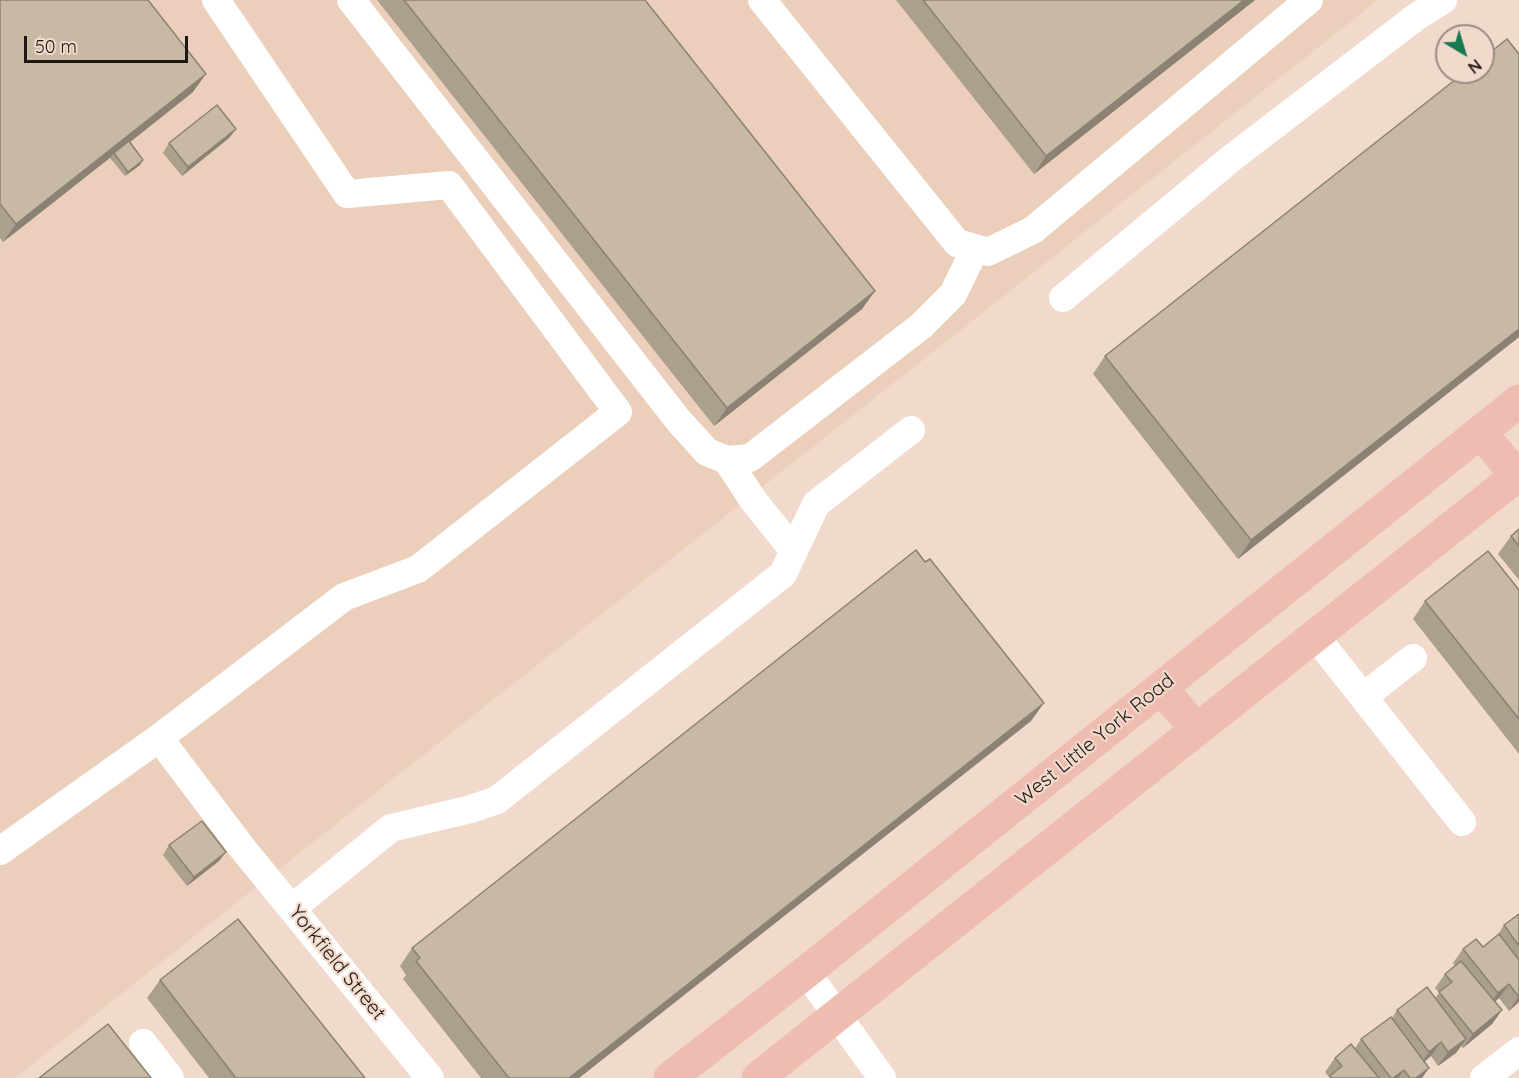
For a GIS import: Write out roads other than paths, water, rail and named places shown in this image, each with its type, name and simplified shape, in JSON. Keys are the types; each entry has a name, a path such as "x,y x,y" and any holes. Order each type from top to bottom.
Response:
{"main road":[{"name":"West Little York Road","path":"670,1078 806,972 1519,401"},
{"path":"758,1078 1518,475 1480,432"},
{"path":"1161,688 1197,730"}],"street":[{"path":"0,851 159,738 344,597 418,569 618,412 449,185 347,194 216,0"},
{"path":"351,0 678,420 707,452 727,460 750,458 921,326 954,294 975,249"},
{"path":"762,0 957,243 988,252 1033,230 1310,0"},
{"path":"1063,298 1233,158 1416,17 1443,0"},
{"path":"292,908 391,828 471,809 497,800 783,574 816,504 911,430"},
{"path":"727,460 753,500 794,551"},
{"path":"1315,636 1462,822"},
{"path":"1363,698 1413,658"},
{"name":"Yorkfield Street","path":"159,738 243,849 430,1078"},
{"path":"806,972 882,1078"},
{"path":"143,1043 170,1078"},
{"path":"1484,1078 1519,1051"}]}
